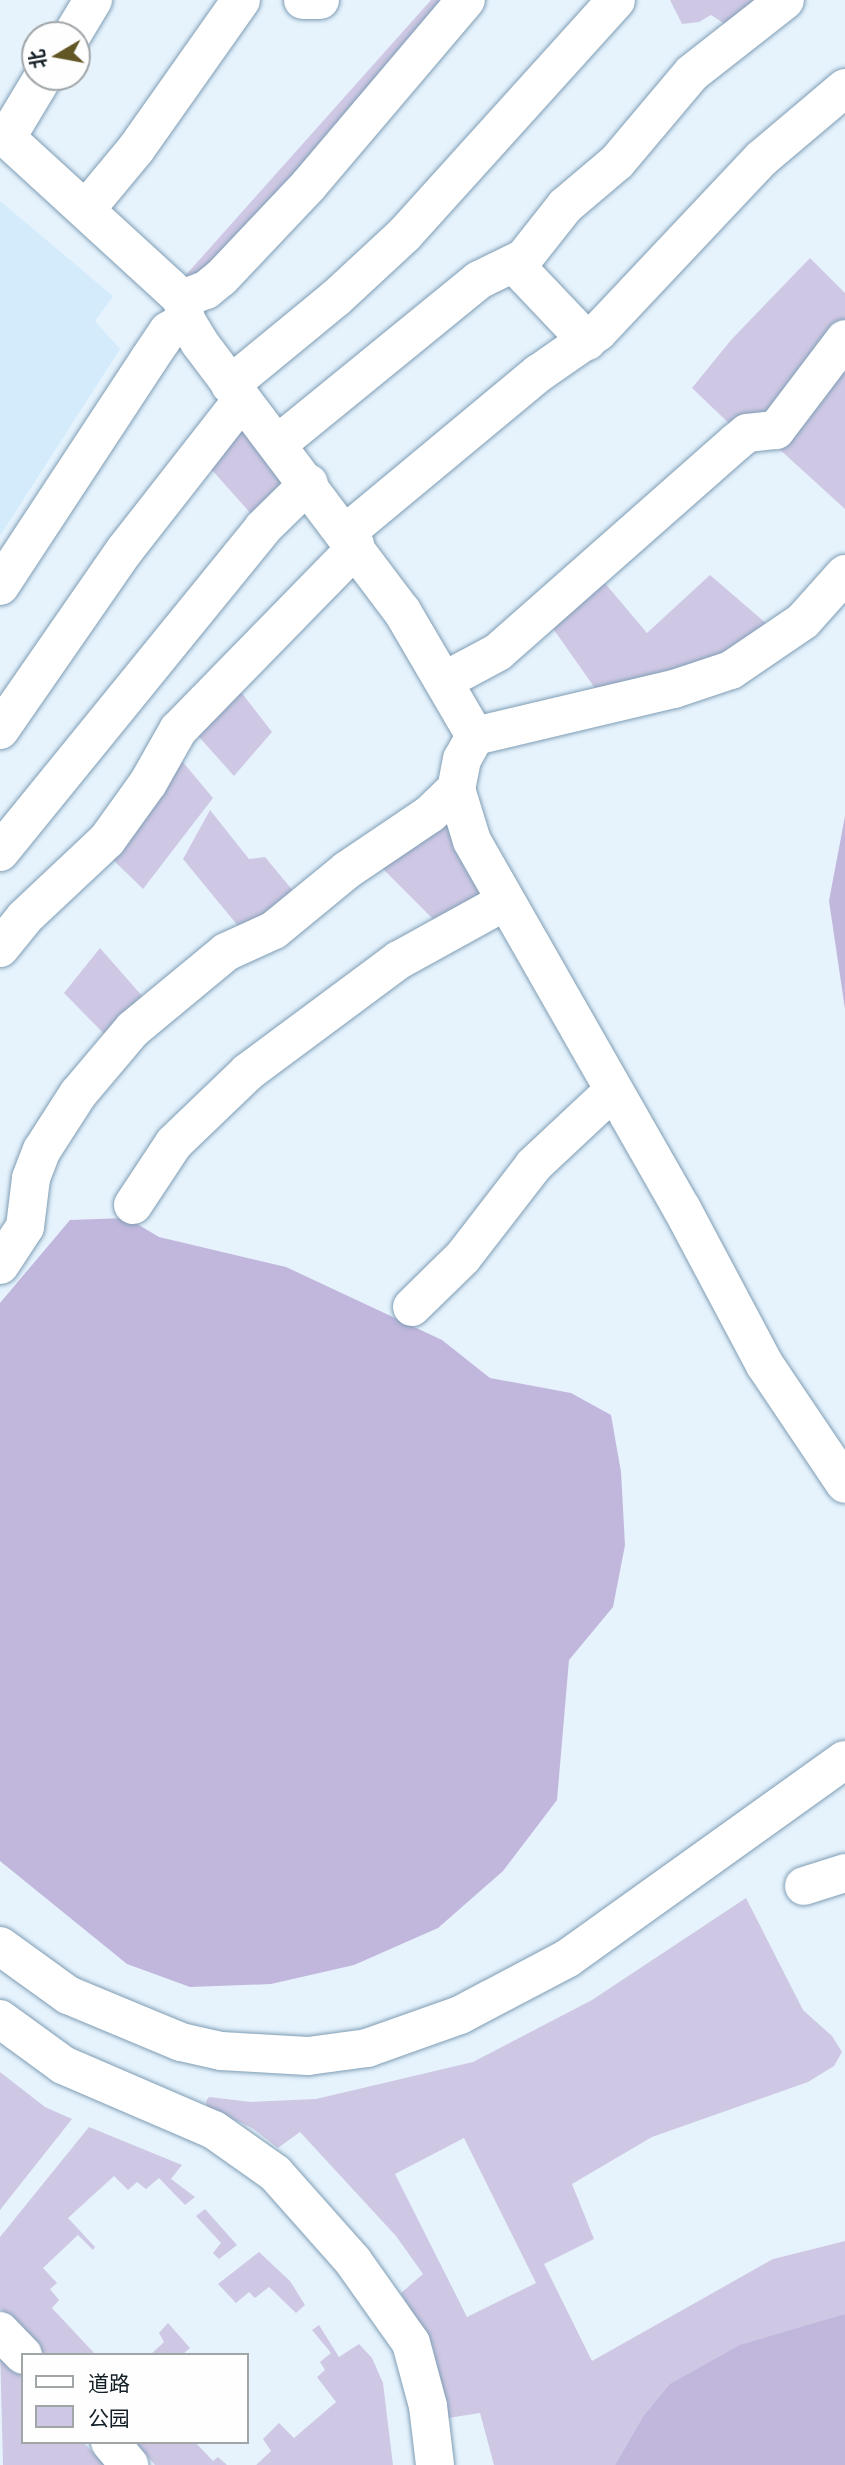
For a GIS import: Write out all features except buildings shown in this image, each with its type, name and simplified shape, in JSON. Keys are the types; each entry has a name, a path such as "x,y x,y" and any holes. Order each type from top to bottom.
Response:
{"street":[{"path":"80,21 93,0"},
{"path":"87,208 136,149 240,0"},
{"path":"303,0 320,0"},
{"path":"0,586 184,309 220,278 301,193 466,0"},
{"path":"0,730 236,392 404,235 616,0"},
{"path":"279,443 479,280 515,265 565,206 617,162 692,74 785,0"},
{"path":"0,948 24,918 107,840 148,783 178,730 350,554 351,538 539,373 587,341 761,159 845,88"},
{"path":"34,91 4,135 87,208 184,309 236,392 279,443 402,611 475,736"},
{"path":"515,265 587,341"},
{"path":"444,681 498,652 747,433 776,430 845,339"},
{"path":"0,852 263,528 309,483"},
{"path":"845,574 803,621 731,670 674,689 475,736 462,759 456,789 463,821 504,902 542,960 765,1365 845,1483"},
{"path":"0,1265 24,1227 32,1178 42,1150 78,1094 133,1029 226,952 274,930 357,863 430,814 456,789"},
{"path":"133,1205 158,1164 191,1124 257,1064 399,960 504,902"},
{"path":"412,1307 463,1257 534,1165 613,1091"},
{"path":"0,1946 68,1995 181,2042 221,2051 307,2056 357,2050 460,2015 558,1964 845,1760"},
{"path":"804,1886 845,1873"},
{"path":"0,2019 63,2065 214,2130 275,2173 353,2262 411,2343 428,2406 435,2465"},
{"path":"0,2331 21,2353"},
{"path":"112,2444 129,2465"}],"shaded area":[{"path":"0,201 113,296 95,321 120,349 0,536"},
{"path":"845,816 845,1009 829,901"},
{"path":"127,1218 159,1237 286,1267 442,1340 490,1378 571,1393 611,1415 621,1472 625,1545 613,1607 569,1660 557,1800 503,1871 438,1928 354,1965 271,1984 190,1987 127,1964 0,1861 0,1303 70,1220"},
{"path":"845,2314 845,2465 615,2465 642,2418 670,2384 740,2345"}],"green space":[{"path":"431,0 458,0 195,285 184,277"},
{"path":"670,0 775,0 734,30 711,15 699,22 682,24"},
{"path":"810,258 845,293 845,331 791,400 738,432 692,388 731,340"},
{"path":"845,345 845,509 777,447"},
{"path":"235,420 296,482 261,525 203,460"},
{"path":"710,575 774,630 760,646 597,691 547,620 599,576 647,633"},
{"path":"234,683 272,732 234,776 192,729"},
{"path":"171,748 213,798 143,889 102,849"},
{"path":"210,810 249,859 265,857 299,898 243,932 183,859"},
{"path":"444,815 487,887 442,928 375,861"},
{"path":"100,948 150,1005 112,1042 64,993"},
{"path":"746,1898 803,2010 832,2036 842,2052 834,2066 808,2082 652,2137 572,2184 594,2239 544,2264 592,2361 773,2259 845,2241 845,2314 642,2418 615,2465 494,2465 480,2413 448,2418 433,2348 401,2293 423,2274 396,2236 300,2132 278,2148 252,2128 207,2107 206,2101 209,2097 251,2102 316,2099 473,2062 592,2000","holes":["464,2138 536,2283 467,2317 395,2174"]},
{"path":"0,2072 45,2107 72,2119 0,2210"},
{"path":"89,2127 182,2165 171,2179 195,2197 185,2205 159,2178 146,2189 137,2182 128,2190 114,2176 68,2218 95,2247 93,2250 78,2235 43,2268 57,2283 50,2289 59,2300 52,2308 94,2353 43,2353 0,2308 0,2237"},
{"path":"205,2209 237,2245 219,2259 213,2253 221,2243 196,2216"},
{"path":"259,2252 290,2281 305,2305 296,2313 269,2287 255,2298 249,2292 236,2303 218,2284"},
{"path":"168,2323 190,2348 184,2353 152,2353 164,2342 159,2333"},
{"path":"319,2325 339,2357 359,2344 372,2358 383,2383 393,2465 256,2465 271,2451 263,2439 279,2423 294,2438 336,2402 317,2377 325,2370 320,2362 331,2353 312,2330"},
{"path":"0,2348 21,2372 21,2444 85,2444 105,2465 3,2465"},
{"path":"137,2444 197,2444 213,2461 218,2457 227,2465 155,2465"}]}
